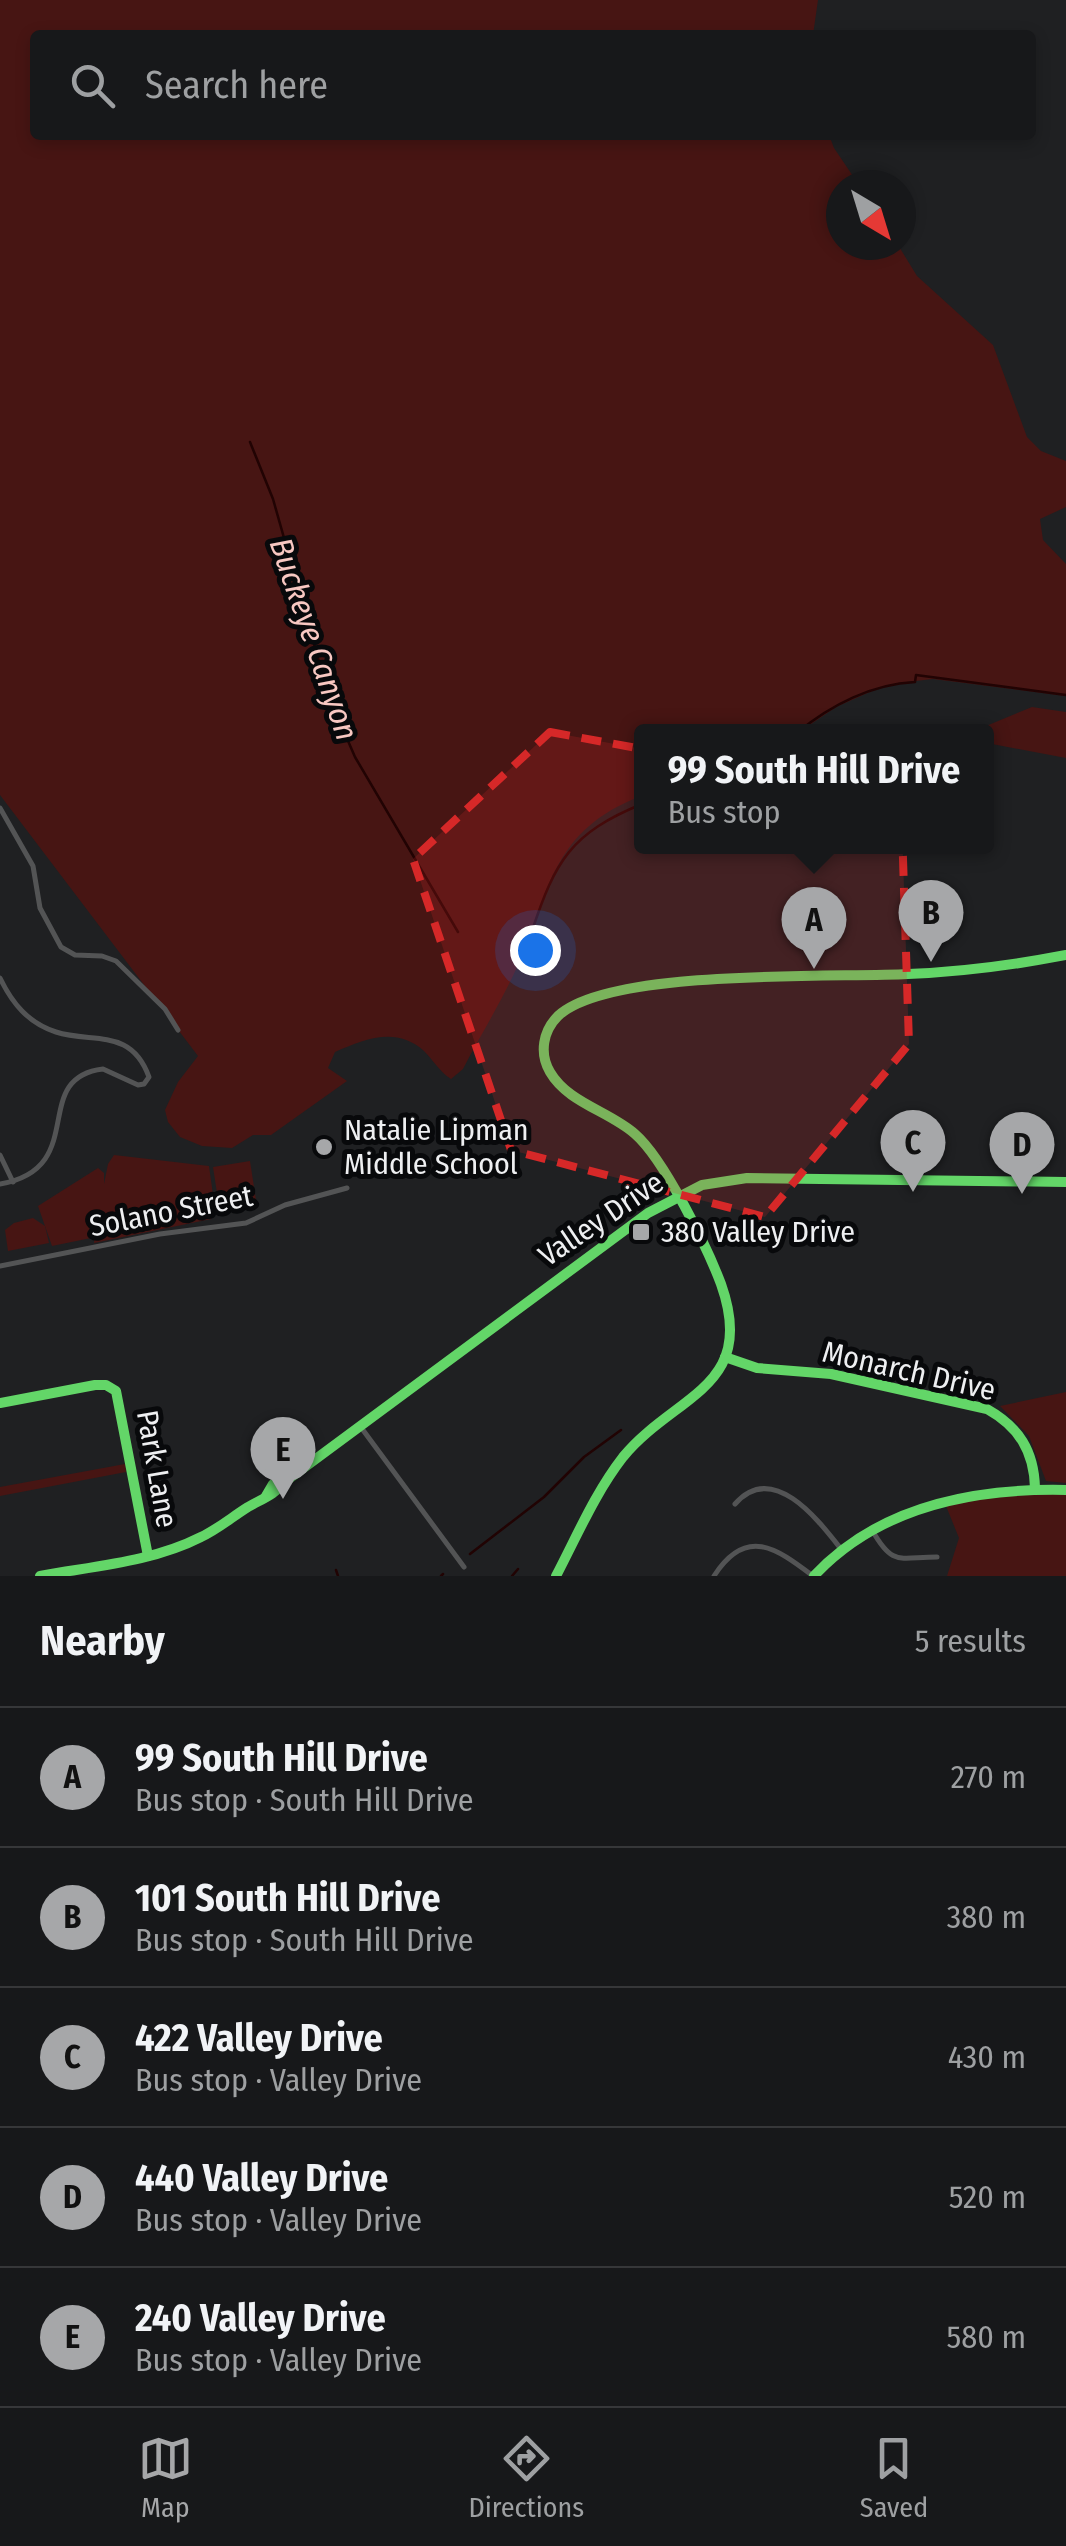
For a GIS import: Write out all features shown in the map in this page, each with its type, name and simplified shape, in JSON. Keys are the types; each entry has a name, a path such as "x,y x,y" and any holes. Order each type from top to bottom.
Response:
{"street":[{"path":"0,808 33,866 40,908 62,948 72,954 108,958 119,964 165,1010 178,1030"},
{"path":"556,1576 624,1455 647,1432 699,1396 714,1378 725,1357 731,1328 726,1298 655,1157 641,1139 553,1078 544,1054 549,1027 562,1013 604,995 657,984 973,968 1066,955"},
{"path":"0,978 10,998 33,1021 66,1035 116,1041 142,1064 149,1077 138,1085 115,1072 100,1069 75,1079 64,1093 48,1156 34,1173 0,1184"},
{"path":"0,1155 13,1182"},
{"name":"Valley Drive","path":"40,1576 148,1556 213,1532 266,1496 274,1496 286,1481 634,1222 676,1196 709,1182 739,1178 1066,1182"},
{"name":"Solano Street","path":"0,1266 160,1234 246,1223 285,1204 347,1188"},
{"name":"Monarch Drive","path":"725,1357 758,1368 830,1374 987,1409 1015,1428 1028,1446 1036,1488"},
{"name":"Park Lane","path":"0,1403 95,1385 106,1385 116,1391 148,1556"},
{"path":"360,1426 464,1566"},
{"path":"735,1504 745,1495 762,1490 789,1495 810,1510 840,1549"},
{"path":"714,1576 736,1552 756,1546 780,1552 814,1576 840,1549 872,1530 944,1501 998,1490 1066,1490"},
{"path":"872,1530 893,1557 936,1557"}],"highlighted area":[{"path":"550,732 901,797 909,1044 765,1217 511,1150 413,859"}],"shaded area":[{"path":"0,0 818,0 814,30 30,30 30,140 831,140 849,170 826,170 826,260 907,260 917,276 993,345 1027,437 1041,451 1066,461 1066,507 1040,519 1043,540 1066,564 1066,696 933,679 872,691 836,707 811,724 634,724 634,799 589,826 558,864 512,978 463,1069 451,1079 413,1043 391,1037 369,1039 335,1052 328,1068 347,1081 271,1135 253,1135 232,1148 202,1146 180,1137 168,1122 165,1110 178,1082 198,1056 0,795"},
{"path":"1032,707 1066,712 1066,758 994,744 994,724 991,724"},
{"path":"114,1155 209,1166 215,1209 211,1219 94,1243 97,1214 91,1238 52,1246 38,1206 98,1168 104,1173 104,1184"},
{"path":"250,1161 256,1200 219,1206 213,1167"},
{"path":"33,1218 45,1226 49,1243 8,1251 5,1230"},
{"path":"1066,1392 1066,1483 1046,1481 1029,1436 1000,1406"},
{"path":"125,1464 126,1472 0,1496 0,1487"},
{"path":"1066,1490 1066,1576 947,1576 959,1538 944,1501 980,1493"}],"waterway":[{"name":"Buckeye Canyon","path":"250,442 273,499 329,697 355,757 458,932"},
{"path":"809,724 853,698 883,687 915,682 916,675 1066,695"},
{"path":"532,931 549,886 569,852 598,826 634,808"},
{"path":"470,1554 621,1430"},
{"path":"512,1576 518,1569"},
{"path":"336,1570 338,1576"}],"traffic: fast":[{"path":"556,1576 595,1500 623,1457 705,1386 720,1368 729,1346 730,1319 706,1248 659,1163 635,1134 567,1092 550,1072 544,1050 553,1022 585,1001 671,983 928,973 1066,955"},
{"path":"266,1496 273,1484 286,1481 648,1213 702,1185 747,1178 1066,1182"},
{"path":"725,1357 757,1368 831,1374 987,1409 1023,1441 1032,1463 1035,1488"},
{"path":"0,1403 95,1385 106,1385 116,1391 148,1556"},
{"path":"40,1576 122,1562 182,1545 213,1530 286,1481"},
{"path":"814,1576 868,1533 930,1506 997,1493 1066,1490"}],"place":[{"name":"101 South Hill Drive","path":"931,962"},
{"name":"99 South Hill Drive","path":"814,969"},
{"name":"Natalie Lipman Middle School","path":"324,1147"},
{"name":"422 Valley Drive","path":"913,1192"},
{"name":"440 Valley Drive","path":"1022,1194"},
{"name":"380 Valley Drive","path":"641,1232"},
{"name":"240 Valley Drive","path":"283,1499"}]}
